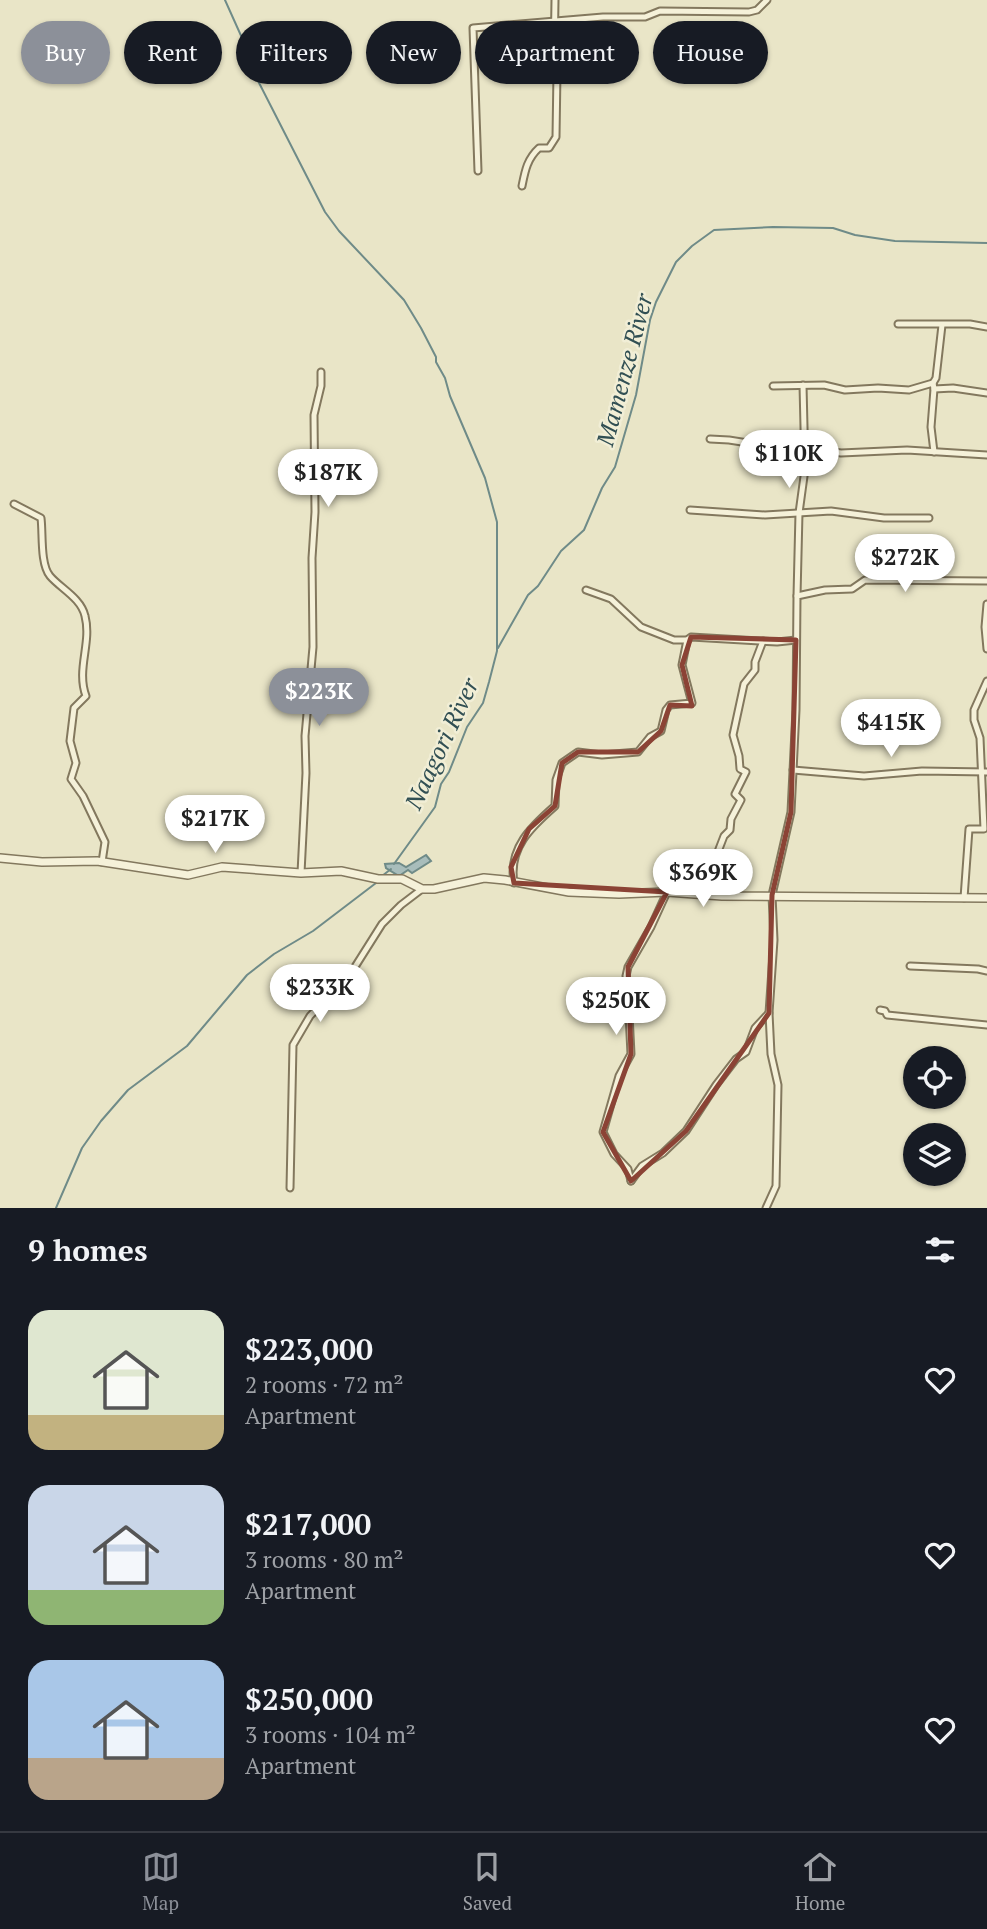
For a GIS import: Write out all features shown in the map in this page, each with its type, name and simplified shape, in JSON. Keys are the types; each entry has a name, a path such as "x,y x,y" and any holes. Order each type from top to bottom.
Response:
{"street":[{"path":"555,0 555,21"},
{"path":"574,21 645,18 660,11 749,12 757,10 767,0"},
{"path":"475,28 478,172"},
{"path":"522,186 526,167 533,154 539,148 550,148 556,137 556,84"},
{"path":"898,324 970,324 987,327"},
{"path":"934,452 934,386 942,325"},
{"path":"301,873 305,736 313,647 314,415 321,386 321,372"},
{"path":"773,386 824,385 845,390 909,390 934,386 987,393"},
{"path":"766,1208 776,1186 778,1085 771,1054 769,1013 774,940 772,895 791,812 796,710 799,513 805,469 803,386"},
{"path":"710,439 805,452 814,449 841,453 880,450 987,455"},
{"path":"14,504 41,518 42,548 49,575 66,589 85,614 87,643 81,677 86,696 74,708 70,741 76,763 71,779 83,796 105,842 102,862"},
{"path":"690,510 765,515 831,511 884,518 929,517"},
{"path":"797,596 825,590 852,589 865,580 987,581"},
{"path":"586,590 611,599 641,627 674,640 687,640 691,637 796,640"},
{"path":"987,604 987,649"},
{"path":"514,883 511,867 529,829 555,806 556,780 562,763 578,752 602,755 639,752 650,737 661,731 666,710 670,705 692,703 682,666 687,640"},
{"path":"722,896 709,875 741,800 735,794 746,772 740,769 733,735 744,684 755,670 763,640"},
{"path":"964,898 970,829 984,829 984,772 974,710 987,681"},
{"path":"793,770 864,776 922,771 984,772"},
{"path":"0,858 42,862 102,862 188,875 222,867 301,873 341,871 378,879 401,879 422,888 434,889 484,878 569,892 619,894 667,892 722,896 987,898"},
{"path":"290,1188 293,1045 310,1016 354,970 382,924 422,888"},
{"path":"667,892 652,928 628,967 626,976 632,1002 629,1014 631,1054 619,1076 603,1132 614,1154 628,1169 631,1181 642,1166 663,1153 686,1131 716,1085 736,1059 746,1052 755,1028 769,1013"},
{"path":"910,966 987,971"},
{"path":"880,1010 886,1011 887,1015 987,1025"}],"highlighted area":[{"path":"691,637 796,640 791,812 772,895 769,1013 686,1131 631,1181 603,1132 631,1054 628,967 667,892 514,883 511,867 529,829 555,806 562,763 578,752 638,752 661,731 670,705 692,706 682,665"}],"shaded area":[{"path":"426,855 431,861 412,873 408,870 399,876 386,868 385,864 399,863 406,867"}],"waterway":[{"name":"Naagori River","path":"225,0 247,49 254,73 325,212 339,231 404,300 421,328 445,378 485,478 497,522 497,651 483,703 467,727 449,772 441,784 435,807 394,864"},
{"name":"Mamenze River","path":"498,648 528,595 538,586 561,551 584,530 602,488 615,467 636,395 656,302 676,262 692,246 714,230 773,227 833,228 855,235 895,241 987,243"},
{"name":"Naagori River","path":"382,876 391,869"},
{"name":"Naagori River","path":"56,1208 82,1148 128,1090 187,1046 247,975 274,954 313,931 376,883"}]}
